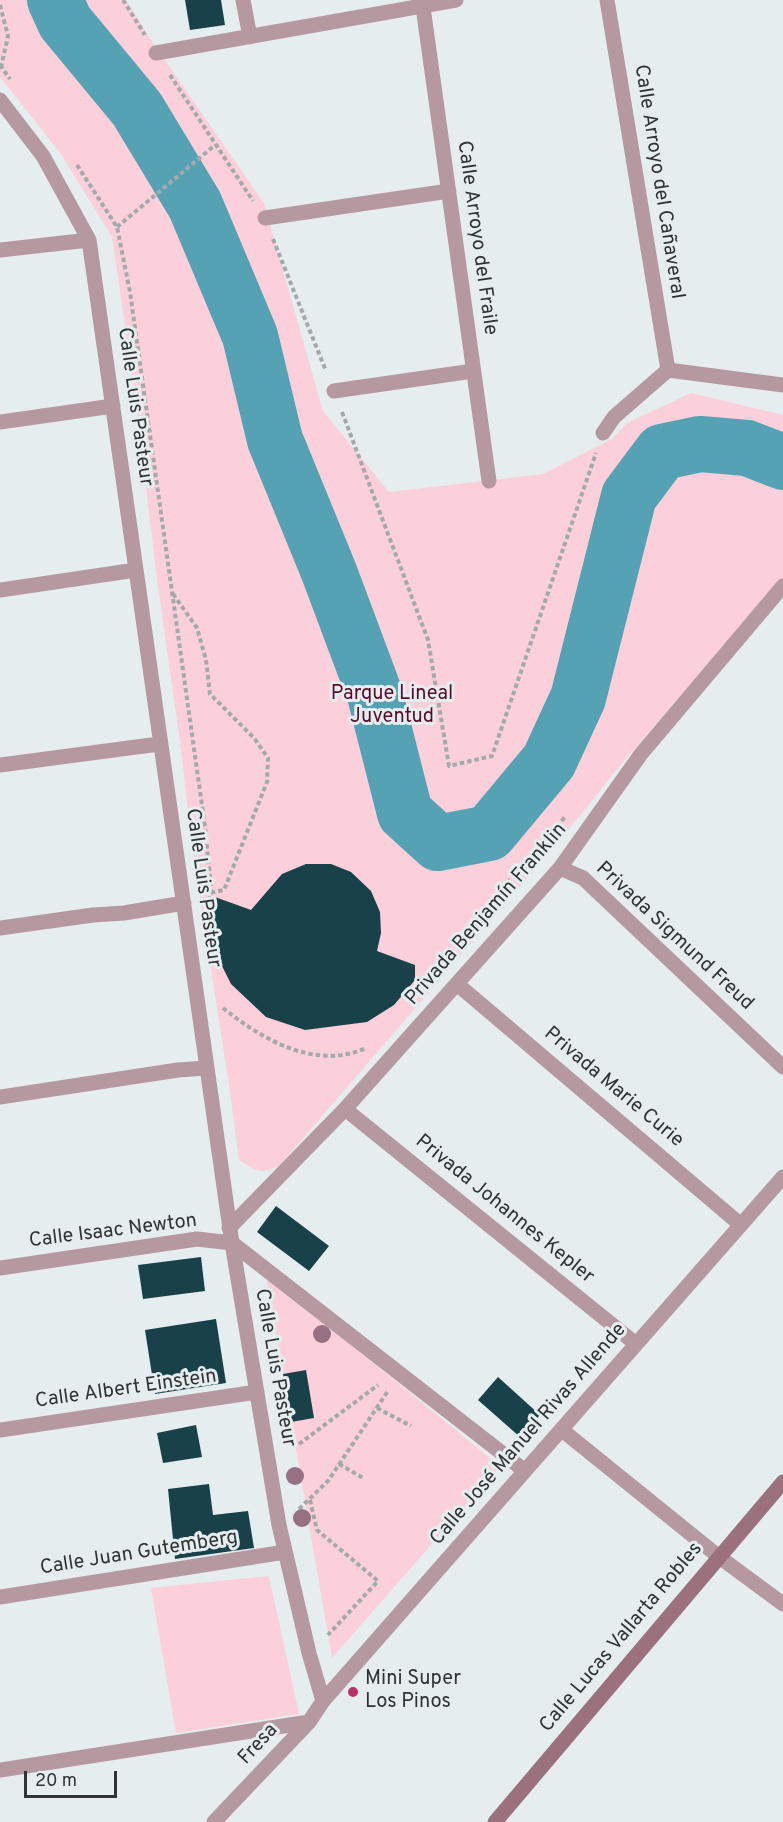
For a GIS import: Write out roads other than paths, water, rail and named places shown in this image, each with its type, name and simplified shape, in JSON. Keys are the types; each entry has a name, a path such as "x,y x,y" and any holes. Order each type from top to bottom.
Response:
{"street":[{"path":"243,0 250,37"},
{"path":"156,53 250,37 422,2 456,0"},
{"name":"Calle Arroyo del Cañaveral","path":"607,0 668,370"},
{"name":"Calle Arroyo del Fraile","path":"422,2 489,481"},
{"name":"Calle Luis Pasteur","path":"0,100 43,156 89,240 159,744 231,1235 279,1525 323,1701"},
{"path":"265,218 449,191"},
{"path":"0,250 89,240"},
{"path":"603,433 614,417 668,370 783,385"},
{"path":"334,391 473,371"},
{"path":"0,422 113,406"},
{"path":"0,590 136,570"},
{"name":"Privada Benjamín Franklin","path":"231,1235 560,868 641,754 783,586"},
{"path":"0,765 159,744"},
{"name":"Privada Sigmund Freud","path":"560,868 584,878 783,1067"},
{"path":"0,928 124,913 183,903"},
{"name":"Privada Marie Curie","path":"457,984 741,1225"},
{"path":"0,1097 178,1070 206,1068"},
{"name":"Privada Johannes Kepler","path":"345,1109 636,1344"},
{"name":"Calle José Manuel Rivas Allende","path":"309,1722 323,1701 783,1177"},
{"path":"231,1235 525,1471"},
{"name":"Calle Isaac Newton","path":"0,1268 231,1235"},
{"name":"Calle Albert Einstein","path":"0,1430 257,1392"},
{"path":"561,1430 718,1556 783,1604"},
{"name":"Calle Lucas Vallarta Robles","path":"495,1822 783,1482"},
{"name":"Calle Juan Gutemberg","path":"0,1597 285,1552"},
{"path":"0,1770 309,1722"},
{"name":"Fresa","path":"214,1822 309,1722"}],"waterway":[{"path":"55,0 65,22 137,109 195,205 250,336 275,440 329,572 375,695 405,813 438,843 489,833 549,761 578,698 629,496 662,452 700,444 747,448 783,462"}],"place":[{"name":"Mini Super Los Pinos","path":"353,1692"}],"park label":[{"name":"Parque Lineal Juventud","path":"392,706"}]}
